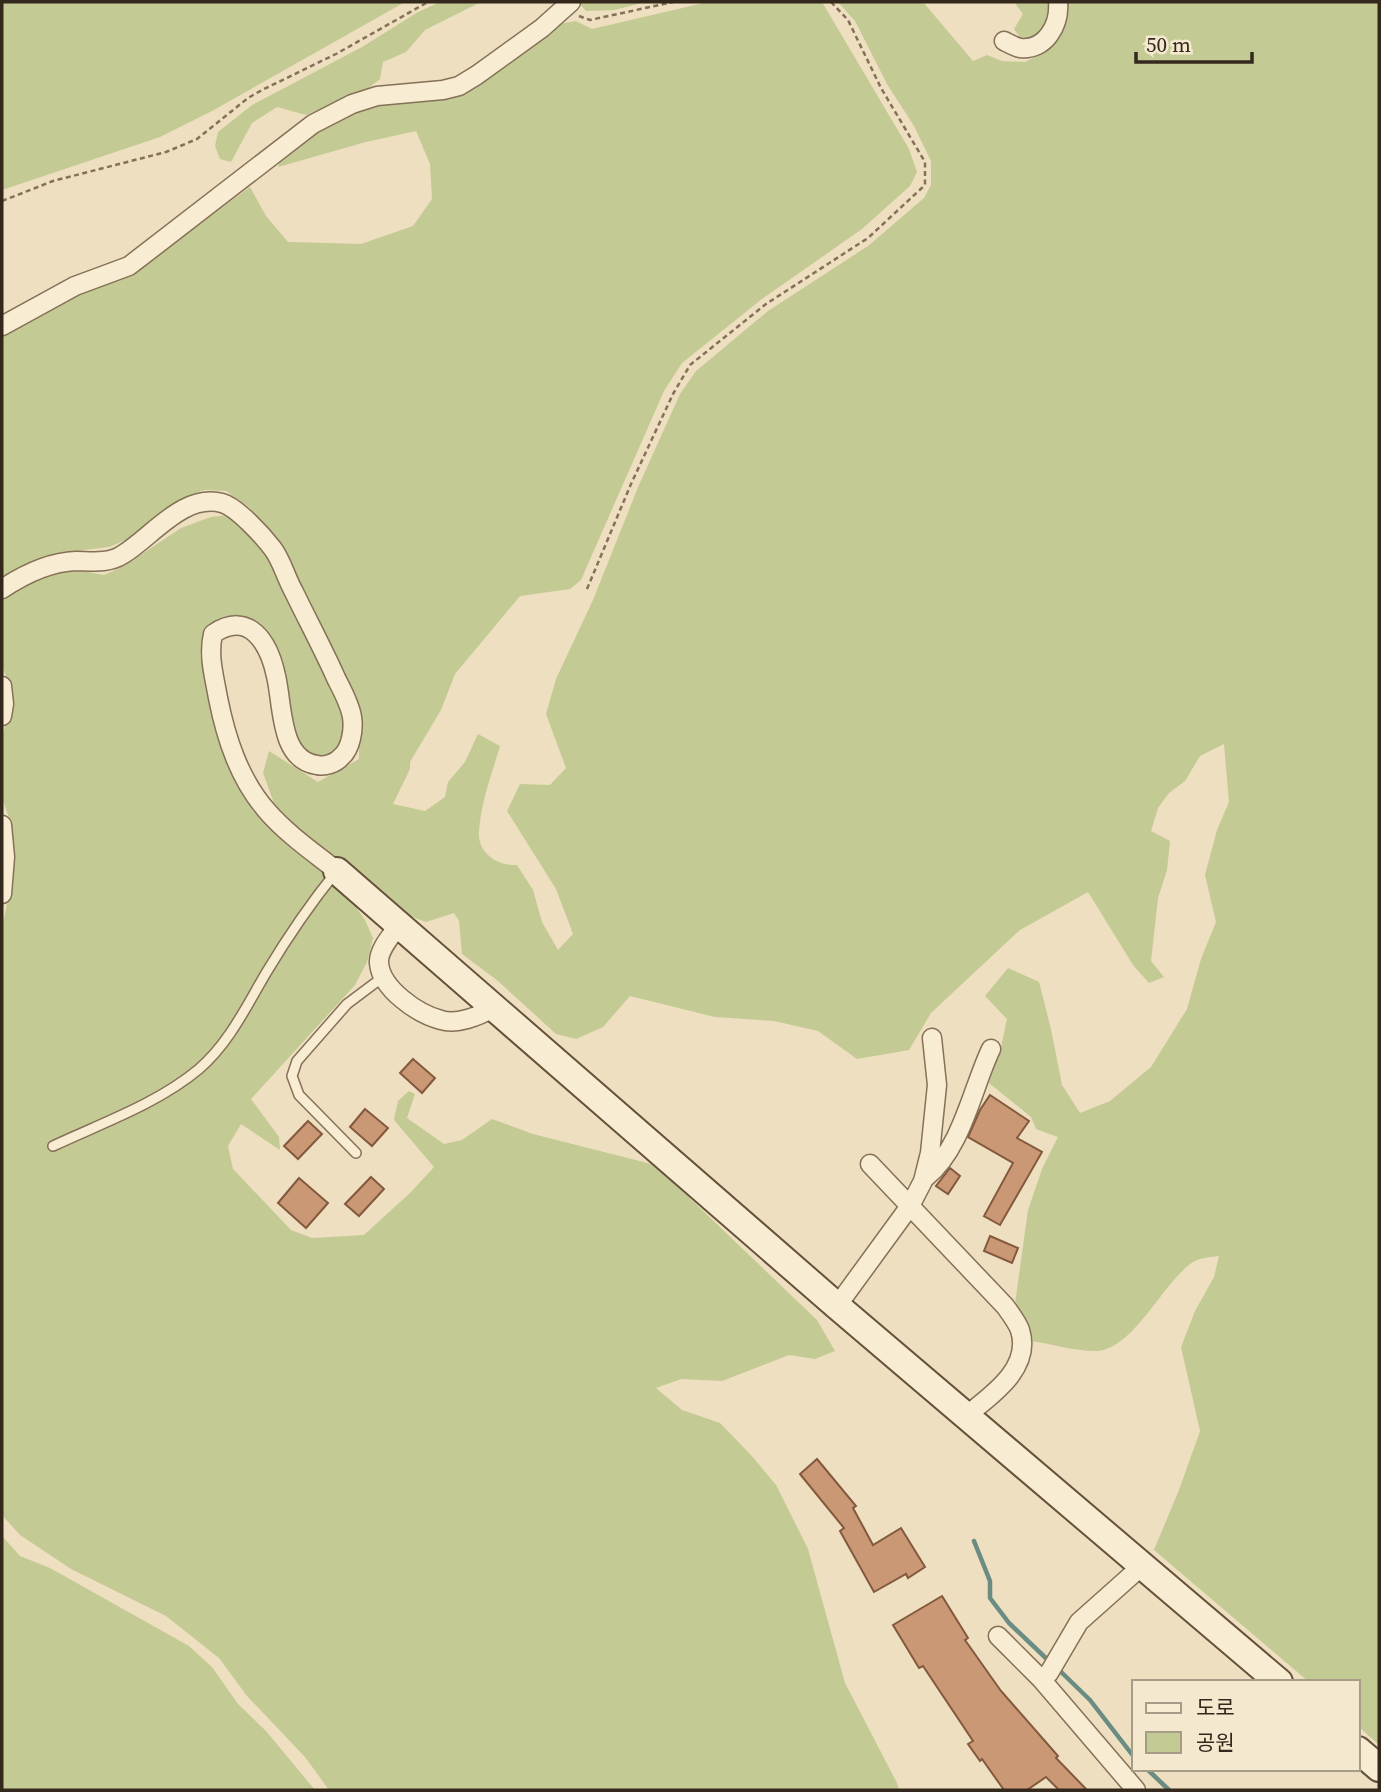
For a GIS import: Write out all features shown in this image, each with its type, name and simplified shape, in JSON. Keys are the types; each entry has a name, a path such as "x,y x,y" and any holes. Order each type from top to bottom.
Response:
{"street":[{"path":"1004,41 1018,48 1035,46 1047,39 1059,12 1058,2"},
{"path":"2,326 75,286 129,266 313,124 377,96 459,86 532,36 567,6"},
{"path":"2,589 35,571 51,566 120,557 192,505 208,501 226,504 244,519 274,551 318,638 346,698 352,718 351,740 340,758 323,766 307,764 292,747 288,737 282,718 276,676 269,655 257,634 244,625 221,628 213,634 209,651 226,733 235,759 267,811 837,1306 1277,1680"},
{"path":"2,686 2,716"},
{"path":"2,825 5,857 2,894"},
{"path":"398,925 383,948 379,962 383,977 403,1002 442,1021 477,1017 493,1008"},
{"path":"837,1306 910,1206 923,1179 930,1153 937,1085 932,1038"},
{"path":"923,1179 935,1170 957,1134 991,1049"},
{"path":"870,1164 1005,1306 1020,1328 1023,1344 1021,1356 1012,1374 995,1393 967,1415"},
{"path":"1048,1671 1079,1622 1143,1564"},
{"path":"998,1636 1048,1671 1136,1790"},
{"path":"1360,1752 1379,1768"}],"lane":[{"path":"53,1146 170,1089 214,1054 237,1024 266,973 313,901 337,871"},
{"path":"356,1153 299,1095 292,1076 297,1060 347,1004 383,977"}],"path":[{"path":"2,201 53,181 166,152 197,139 248,98 336,54 428,2"},
{"path":"567,6 590,20 673,2"},
{"path":"587,589 631,484 673,394 690,365 766,304 868,238 925,185 926,162 881,88 848,20 831,2"}],"green space":[{"path":"2,2 405,2 212,111 160,137 2,190"},
{"path":"440,2 481,2 425,30 406,52 383,62 380,79 366,90 306,115 277,107 252,123 231,162 220,159 215,146 218,132 252,105"},
{"path":"646,2 614,10 586,11 580,4"},
{"path":"708,2 822,2 909,149 917,172 910,186 862,229 762,299 682,363 664,391 581,580 570,589 520,596 455,674 441,710 410,762 410,769 393,804 425,811 445,797 448,782 465,762 478,734 500,746 482,809 479,839 490,857 517,865 533,890 542,922 558,950 573,934 556,889 507,811 520,784 550,785 566,768 546,714 556,679 593,600 639,485 680,394 696,371 768,311 868,246 924,198 931,185 931,161 914,126 887,84 855,21 838,2 923,2 973,61 987,55 1002,61 1025,62 1045,52 1067,19 1066,2 1379,2 1379,1745 1360,1728 1360,1680 1307,1680 1154,1550 1200,1431 1181,1347 1195,1311 1214,1277 1219,1256 1193,1262 1170,1284 1134,1329 1109,1348 1087,1351 1031,1341 1015,1304 1028,1210 1042,1169 1058,1137 1036,1129 1031,1117 989,1083 1007,1019 985,996 1008,968 1039,982 1062,1085 1080,1113 1110,1101 1151,1067 1187,1009 1201,959 1216,922 1205,875 1217,830 1229,802 1224,744 1200,756 1185,781 1169,793 1158,808 1151,831 1170,841 1167,870 1158,898 1151,961 1164,977 1149,983 1133,965 1088,892 1020,930 931,1013 909,1050 857,1059 818,1031 774,1021 715,1017 630,996 603,1027 576,1039 556,1034 498,981 462,954 459,921 454,913 426,922 400,912 352,868 312,842 278,814 263,773 269,751 318,782 359,759 359,721 280,547 250,508 226,491 204,490 187,497 128,539 109,547 84,550 27,564 2,579 2,334 83,291 141,268 250,187 266,216 288,242 361,244 413,226 432,199 430,164 416,131 278,167 281,157 319,129 361,106 449,97 489,77 559,24 576,21 592,29"},
{"path":"1014,2 1051,2 1048,22 1036,39 1022,40 1014,29 1023,14"},
{"path":"227,515 255,541 269,560 304,622 339,699 343,720 341,742 333,753 310,758 297,743 247,620 230,618 214,623 204,636 200,655 211,703 283,834 346,893 365,920 373,938 367,962 355,985 251,1099 279,1137 280,1150 241,1124 228,1146 233,1169 291,1230 312,1238 364,1235 434,1167 394,1120 398,1101 409,1091 415,1094 407,1118 444,1144 462,1140 492,1119 533,1134 655,1165 817,1320 835,1351 815,1359 789,1355 722,1381 681,1379 656,1388 682,1410 720,1423 776,1485 808,1549 845,1683 899,1790 329,1790 305,1757 247,1696 219,1658 166,1616 71,1569 20,1535 2,1515 2,927 11,887 12,826 2,798 2,737 12,701 11,688 2,666 2,595 39,577 71,569 104,575 124,566 181,528 211,517"},
{"path":"2,1536 20,1556 50,1568 189,1646 212,1667 238,1704 266,1731 315,1790 2,1790"}],"building":[{"path":"413,1059 435,1078 422,1093 400,1073"},
{"path":"990,1095 1029,1121 1017,1138 1042,1152 1000,1225 984,1216 1013,1163 968,1137"},
{"path":"365,1109 388,1128 372,1146 350,1127"},
{"path":"308,1121 322,1134 298,1159 284,1146"},
{"path":"950,1168 960,1176 948,1194 936,1186"},
{"path":"371,1177 384,1189 359,1216 345,1204"},
{"path":"299,1178 328,1203 306,1228 278,1203"},
{"path":"990,1236 1018,1248 1012,1263 984,1251"},
{"path":"817,1459 856,1506 853,1508 873,1545 901,1528 925,1567 908,1578 906,1574 874,1592 840,1531 844,1528 800,1474"},
{"path":"942,1596 968,1638 965,1640 1001,1691 1058,1756 1056,1758 1087,1790 1059,1790 1046,1777 1027,1790 1004,1790 982,1759 980,1761 968,1744 973,1741 923,1666 919,1668 893,1625"}],"waterway":[{"path":"974,1541 990,1581 990,1598 1009,1623 1050,1662"},
{"path":"1057,1668 1090,1700 1132,1754"},
{"path":"1149,1771 1169,1790"}]}
